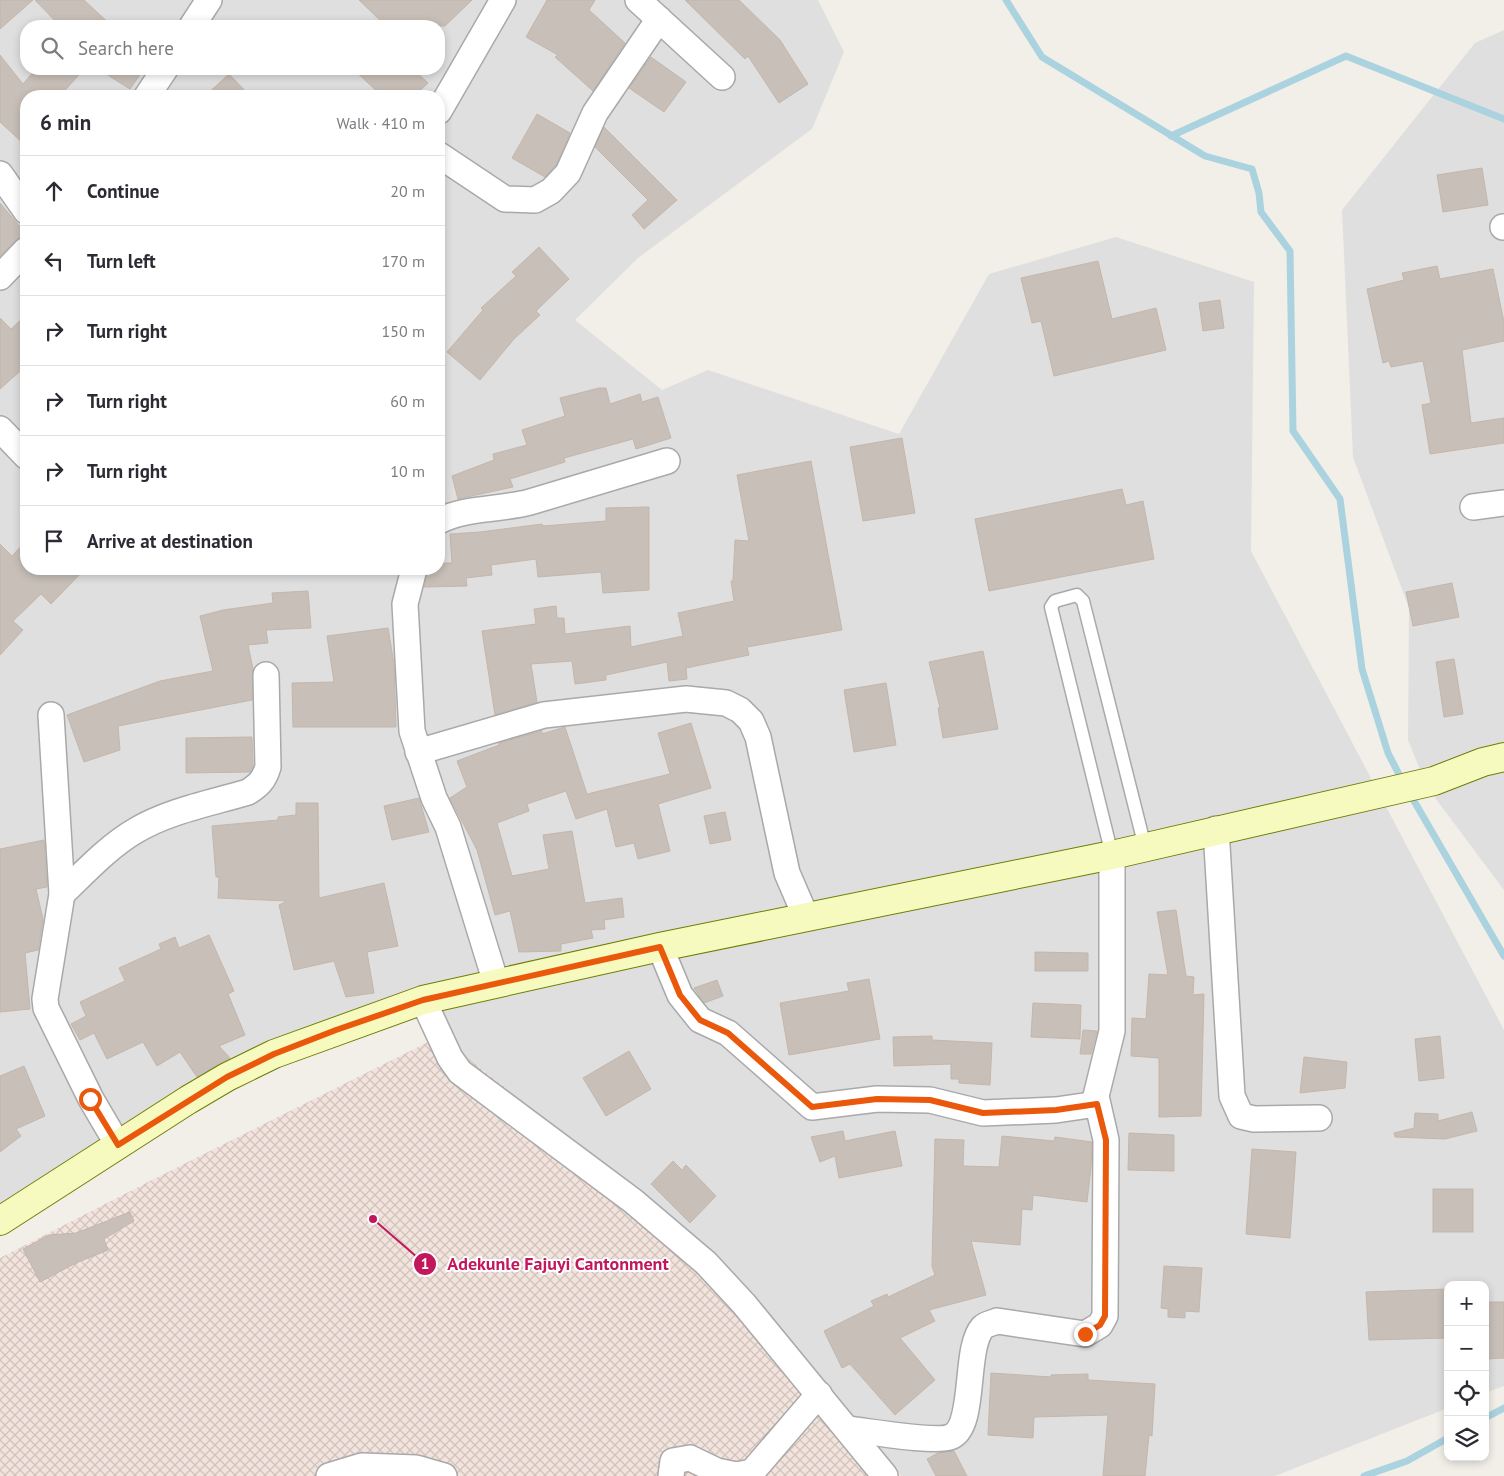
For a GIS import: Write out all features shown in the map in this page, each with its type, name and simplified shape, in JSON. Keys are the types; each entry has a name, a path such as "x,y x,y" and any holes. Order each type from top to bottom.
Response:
{"main road":[{"path":"0,1222 188,1100 274,1054 423,1000 660,947 1145,847 1216,829 1434,781 1493,760"}],"street":[{"path":"196,20 209,0"},
{"path":"445,101 503,0"},
{"path":"638,0 722,77"},
{"path":"445,159 505,199 535,200 551,191 568,174 595,113 659,19"},
{"path":"151,90 161,75"},
{"path":"0,174 20,202"},
{"path":"0,278 20,256"},
{"path":"0,429 20,450"},
{"path":"445,518 452,515 508,508 667,461"},
{"path":"1473,507 1504,503"},
{"path":"412,575 405,604 411,722 418,752 434,798 448,827 496,984"},
{"path":"62,894 111,848 135,831 158,820 248,792 258,786 265,777 268,767 266,675"},
{"path":"418,752 544,715 686,699 726,703 740,710 751,721 758,737 788,873 806,918"},
{"path":"51,714 62,894 46,1008 90,1099 118,1145"},
{"path":"1216,829 1226,1020 1232,1096 1235,1107 1241,1116 1254,1119 1319,1118"},
{"path":"848,1428 930,1438 950,1438 960,1431 977,1338 984,1326 997,1321 1085,1334 1100,1325 1105,1316 1106,1140 1096,1096 1112,1031 1112,854"},
{"path":"660,947 680,995 700,1020 728,1033 812,1107 877,1099 930,1100 983,1113 1056,1110 1097,1104"},
{"path":"423,1000 450,1058 460,1072 633,1201 706,1263 744,1304 848,1428 885,1476"},
{"path":"671,1476 674,1461 690,1458 717,1471 752,1474 819,1394"},
{"path":"328,1476 362,1466 416,1468 444,1476"}],"lane":[{"path":"1112,854 1051,607 1054,601 1077,595 1084,601 1145,847"}],"shaded area":[{"path":"0,0 818,0 844,52 812,129 638,258 575,320 662,390 708,370 899,434 989,274 1116,237 1254,282 1251,551 1504,1030 1504,1386 1489,1392 1489,1281 1444,1281 1444,1410 1275,1476 897,1476 538,1144 407,993 0,1207"},
{"path":"1504,30 1504,890 1427,787 1408,740 1409,608 1353,457 1342,210 1475,43"},
{"path":"440,1036 722,1260 902,1476 0,1476 0,1258"}],"building":[{"path":"0,0 33,0 0,29"},
{"path":"35,0 84,0 106,20 54,20"},
{"path":"359,0 472,0 445,26 445,20 380,20"},
{"path":"547,0 595,0 589,10 625,43 593,91 555,57 558,55 526,37"},
{"path":"685,0 739,0 780,40 808,84 779,103 748,56 745,59"},
{"path":"0,55 23,84 31,75 79,75 65,90 20,90 20,140 0,122"},
{"path":"651,57 686,82 664,112 629,88"},
{"path":"108,75 140,75 130,89"},
{"path":"230,75 244,90 212,90"},
{"path":"359,75 419,75 428,83 420,90 376,90"},
{"path":"537,114 570,133 556,165 545,177 512,158"},
{"path":"604,127 677,200 644,229 632,215 648,200 595,147"},
{"path":"1482,168 1488,205 1443,212 1437,175"},
{"path":"0,203 20,227 20,238 0,256"},
{"path":"539,247 569,279 536,311 540,315 514,339 480,380 447,352 483,310 481,308 516,276 512,272"},
{"path":"1098,261 1112,319 1156,308 1166,350 1054,376 1041,321 1032,323 1021,278"},
{"path":"1437,266 1440,279 1493,269 1504,322 1504,341 1462,350 1471,423 1504,418 1504,443 1430,454 1422,405 1431,403 1423,361 1391,367 1389,361 1383,363 1367,289 1404,280 1402,273"},
{"path":"1220,300 1224,328 1203,331 1199,303"},
{"path":"0,318 11,329 20,321 20,371 0,389"},
{"path":"606,388 610,404 640,394 642,402 658,397 671,438 636,449 633,439 564,458 565,462 510,479 513,487 458,499 452,476 494,460 493,454 527,445 522,430 565,416 560,398"},
{"path":"902,438 915,513 863,521 850,447"},
{"path":"811,461 842,630 747,647 749,655 686,668 687,679 669,681 667,662 606,675 606,680 575,684 572,661 531,664 537,702 495,715 482,631 536,624 534,609 556,606 557,618 564,618 565,634 630,626 631,647 683,636 678,613 734,601 731,581 733,581 735,540 749,541 737,475"},
{"path":"1122,489 1126,505 1143,501 1154,559 989,591 975,519"},
{"path":"649,507 649,590 603,593 601,572 538,577 536,559 491,565 492,575 466,578 467,586 424,587 427,575 445,575 445,563 452,563 450,534 542,524 543,526 606,521 606,508"},
{"path":"0,544 12,556 20,547 20,575 79,575 51,604 41,594 13,621 23,630 0,655"},
{"path":"1452,583 1459,617 1413,626 1406,592"},
{"path":"308,591 311,628 266,630 268,643 248,645 253,669 252,700 118,726 120,750 84,762 67,715 160,681 213,671 200,616 223,610 273,603 272,593"},
{"path":"388,628 394,664 396,727 293,727 292,683 334,682 327,636"},
{"path":"983,651 998,729 943,738 938,708 940,708 929,662"},
{"path":"1454,659 1463,714 1444,717 1436,662"},
{"path":"886,683 896,745 854,752 844,690"},
{"path":"691,723 711,788 658,804 670,851 638,859 634,843 616,847 607,809 576,819 566,791 527,804 529,811 497,823 512,876 549,869 543,835 572,831 585,903 622,898 624,917 604,920 605,929 591,930 593,938 561,944 561,951 519,952 510,911 495,915 477,850 450,798 467,787 457,761 499,745 499,743 542,731 542,734 565,727 587,794 670,774 658,733"},
{"path":"252,737 253,767 250,772 186,773 186,738"},
{"path":"419,798 429,832 392,840 384,806"},
{"path":"296,803 318,803 319,898 384,883 398,946 367,952 374,993 346,997 334,961 294,970 279,905 287,901 218,898 219,877 216,877 212,826 278,820 278,817 296,815"},
{"path":"725,812 731,840 710,844 704,816"},
{"path":"44,840 47,887 36,889 43,919 38,950 25,953 30,1009 0,1012 0,849"},
{"path":"1176,910 1186,976 1194,977 1193,995 1204,994 1201,1116 1159,1117 1159,1058 1131,1056 1132,1018 1146,1019 1149,974 1168,975 1157,912"},
{"path":"209,935 234,991 228,994 245,1035 219,1046 230,1058 197,1077 180,1052 157,1066 143,1042 107,1059 94,1033 80,1040 71,1024 86,1016 80,1002 125,981 119,968 161,949 159,944 175,937 179,948"},
{"path":"1035,952 1088,953 1088,971 1035,971"},
{"path":"869,979 880,1039 789,1055 780,1003 849,991 847,983"},
{"path":"717,980 723,996 704,1003 694,988"},
{"path":"1033,1003 1081,1005 1080,1039 1031,1037"},
{"path":"1083,1030 1097,1031 1091,1054 1080,1054"},
{"path":"932,1036 932,1040 992,1043 990,1085 959,1083 959,1079 951,1079 951,1064 894,1066 893,1037"},
{"path":"1440,1036 1444,1078 1419,1081 1415,1039"},
{"path":"629,1051 651,1089 606,1116 583,1078"},
{"path":"1304,1057 1347,1062 1345,1088 1300,1093"},
{"path":"24,1066 45,1116 16,1129 21,1136 0,1152 0,1076"},
{"path":"1472,1112 1477,1131 1445,1139 1395,1137 1394,1133 1414,1128 1415,1113 1438,1114 1438,1121"},
{"path":"843,1131 845,1141 895,1131 902,1166 839,1178 835,1156 820,1162 811,1137"},
{"path":"1129,1133 1174,1135 1174,1171 1128,1170"},
{"path":"1002,1136 1054,1141 1055,1137 1092,1142 1087,1202 1033,1195 1032,1210 1022,1209 1020,1245 971,1241 986,1295 929,1310 935,1321 900,1338 935,1380 895,1415 850,1364 842,1368 824,1331 874,1306 871,1301 887,1294 888,1297 935,1275 932,1266 935,1139 964,1140 963,1166 999,1167"},
{"path":"1252,1149 1296,1152 1290,1238 1246,1234"},
{"path":"673,1161 682,1170 686,1165 716,1196 690,1223 651,1184"},
{"path":"1433,1189 1473,1189 1473,1232 1433,1232"},
{"path":"130,1212 134,1221 104,1239 108,1250 76,1263 40,1282 23,1249 49,1235 76,1233"},
{"path":"1164,1266 1202,1268 1199,1312 1185,1311 1185,1318 1168,1317 1168,1309 1161,1308"},
{"path":"1444,1289 1444,1338 1369,1340 1366,1292"},
{"path":"1489,1302 1504,1302 1504,1358 1489,1359"},
{"path":"991,1373 1051,1377 1051,1375 1088,1374 1088,1380 1155,1384 1152,1436 1149,1435 1145,1476 1103,1476 1108,1415 1034,1417 1033,1438 988,1435"},
{"path":"954,1451 967,1476 936,1476 927,1459 938,1453"}],"waterway":[{"path":"1006,0 1042,57 1205,156 1252,169 1259,193 1261,212 1290,251 1293,431 1340,499 1362,669 1388,753 1403,782"},
{"path":"1171,136 1346,56 1504,119"},
{"path":"1410,794 1504,956"},
{"path":"1489,1416 1504,1408"},
{"path":"1364,1476 1407,1461 1444,1440"}],"place":[{"name":"Adekunle Fajuyi Cantonment","path":"373,1219"}],"route":[{"path":"90,1099 118,1145 227,1077 274,1054 336,1030 423,1000 660,947 680,995 700,1020 728,1033 812,1107 877,1099 930,1100 983,1113 1056,1110 1097,1104 1106,1140 1105,1316 1100,1325 1093,1331 1085,1334"}]}
